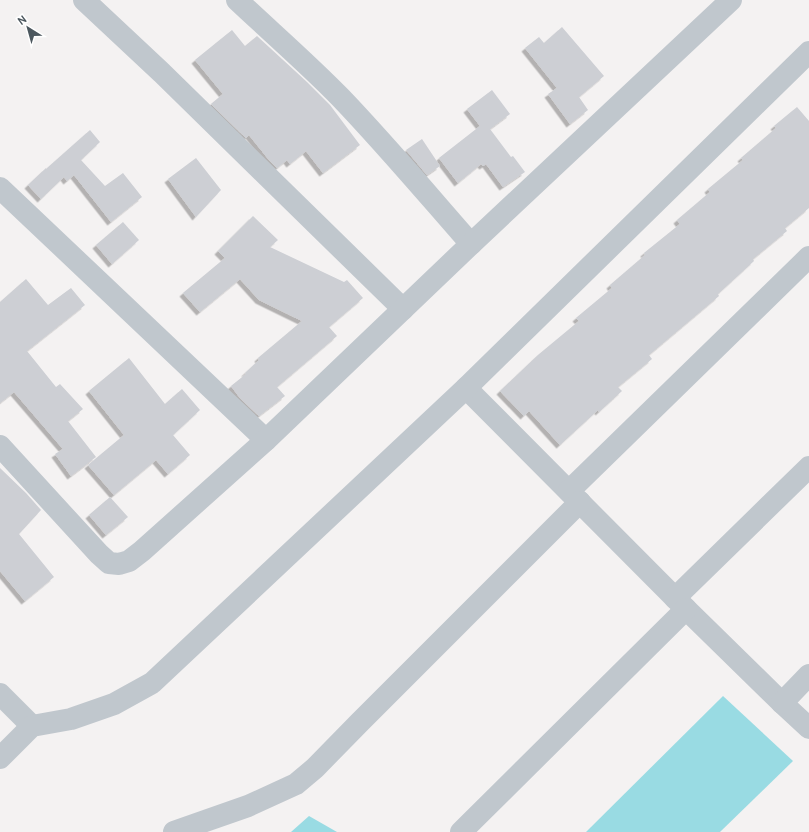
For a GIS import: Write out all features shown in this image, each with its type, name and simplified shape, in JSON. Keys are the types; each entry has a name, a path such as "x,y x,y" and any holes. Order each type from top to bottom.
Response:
{"street":[{"path":"84,0 173,84 403,309"},
{"path":"237,0 341,98 391,152 470,244"},
{"path":"0,446 99,554 110,563 120,564 129,561 266,440 470,244 731,0"},
{"path":"0,758 32,726 71,719 114,704 152,683 466,388 809,52"},
{"path":"0,188 266,440"},
{"path":"174,832 248,806 296,784 314,768 574,497 809,257"},
{"path":"466,388 574,497 809,728"},
{"path":"461,832 681,603 809,467"},
{"path":"782,702 809,675"},
{"path":"0,694 32,726"}],"water":[{"path":"723,696 793,761 720,832 586,832"},
{"path":"309,816 337,832 291,832"}],"building":[{"path":"562,27 604,76 579,97 588,110 570,124 548,94 557,88 525,48 539,37 544,43"},
{"path":"232,30 245,46 257,36 330,105 360,145 323,173 306,151 290,164 287,160 277,168 249,135 246,138 211,104 223,94 195,60"},
{"path":"492,90 510,114 490,129 511,157 513,156 525,172 503,187 486,164 483,166 481,164 458,183 439,158 480,126 467,109"},
{"path":"797,107 809,121 809,208 785,228 787,231 753,259 754,261 718,294 719,296 649,355 652,359 618,387 622,391 599,412 598,410 560,445 529,411 524,416 500,391 538,355 579,321 576,318 612,288 610,285 645,255 644,253 680,224 677,220 710,192 708,189 743,160 741,158 776,128 774,126"},
{"path":"90,130 100,142 81,160 105,186 123,173 142,197 111,222 74,175 67,181 64,177 41,199 28,185"},
{"path":"422,139 440,166 427,175 406,150"},
{"path":"196,158 221,190 196,217 168,179"},
{"path":"253,216 278,240 270,247 344,282 347,280 363,298 329,327 337,336 277,387 285,396 259,416 240,398 231,386 246,374 245,373 259,360 258,358 302,321 259,300 240,279 200,312 183,293 225,258 218,251"},
{"path":"123,222 139,240 112,264 96,245"},
{"path":"26,279 48,305 71,288 85,305 27,351 56,387 60,384 83,409 68,421 96,457 71,476 55,454 63,449 14,392 0,403 0,302"},
{"path":"129,358 165,404 182,389 200,410 173,435 190,455 168,474 156,460 114,495 88,465 124,435 89,391"},
{"path":"0,468 41,510 19,534 54,577 25,601 0,571"},
{"path":"110,497 128,517 106,535 89,515"}]}
